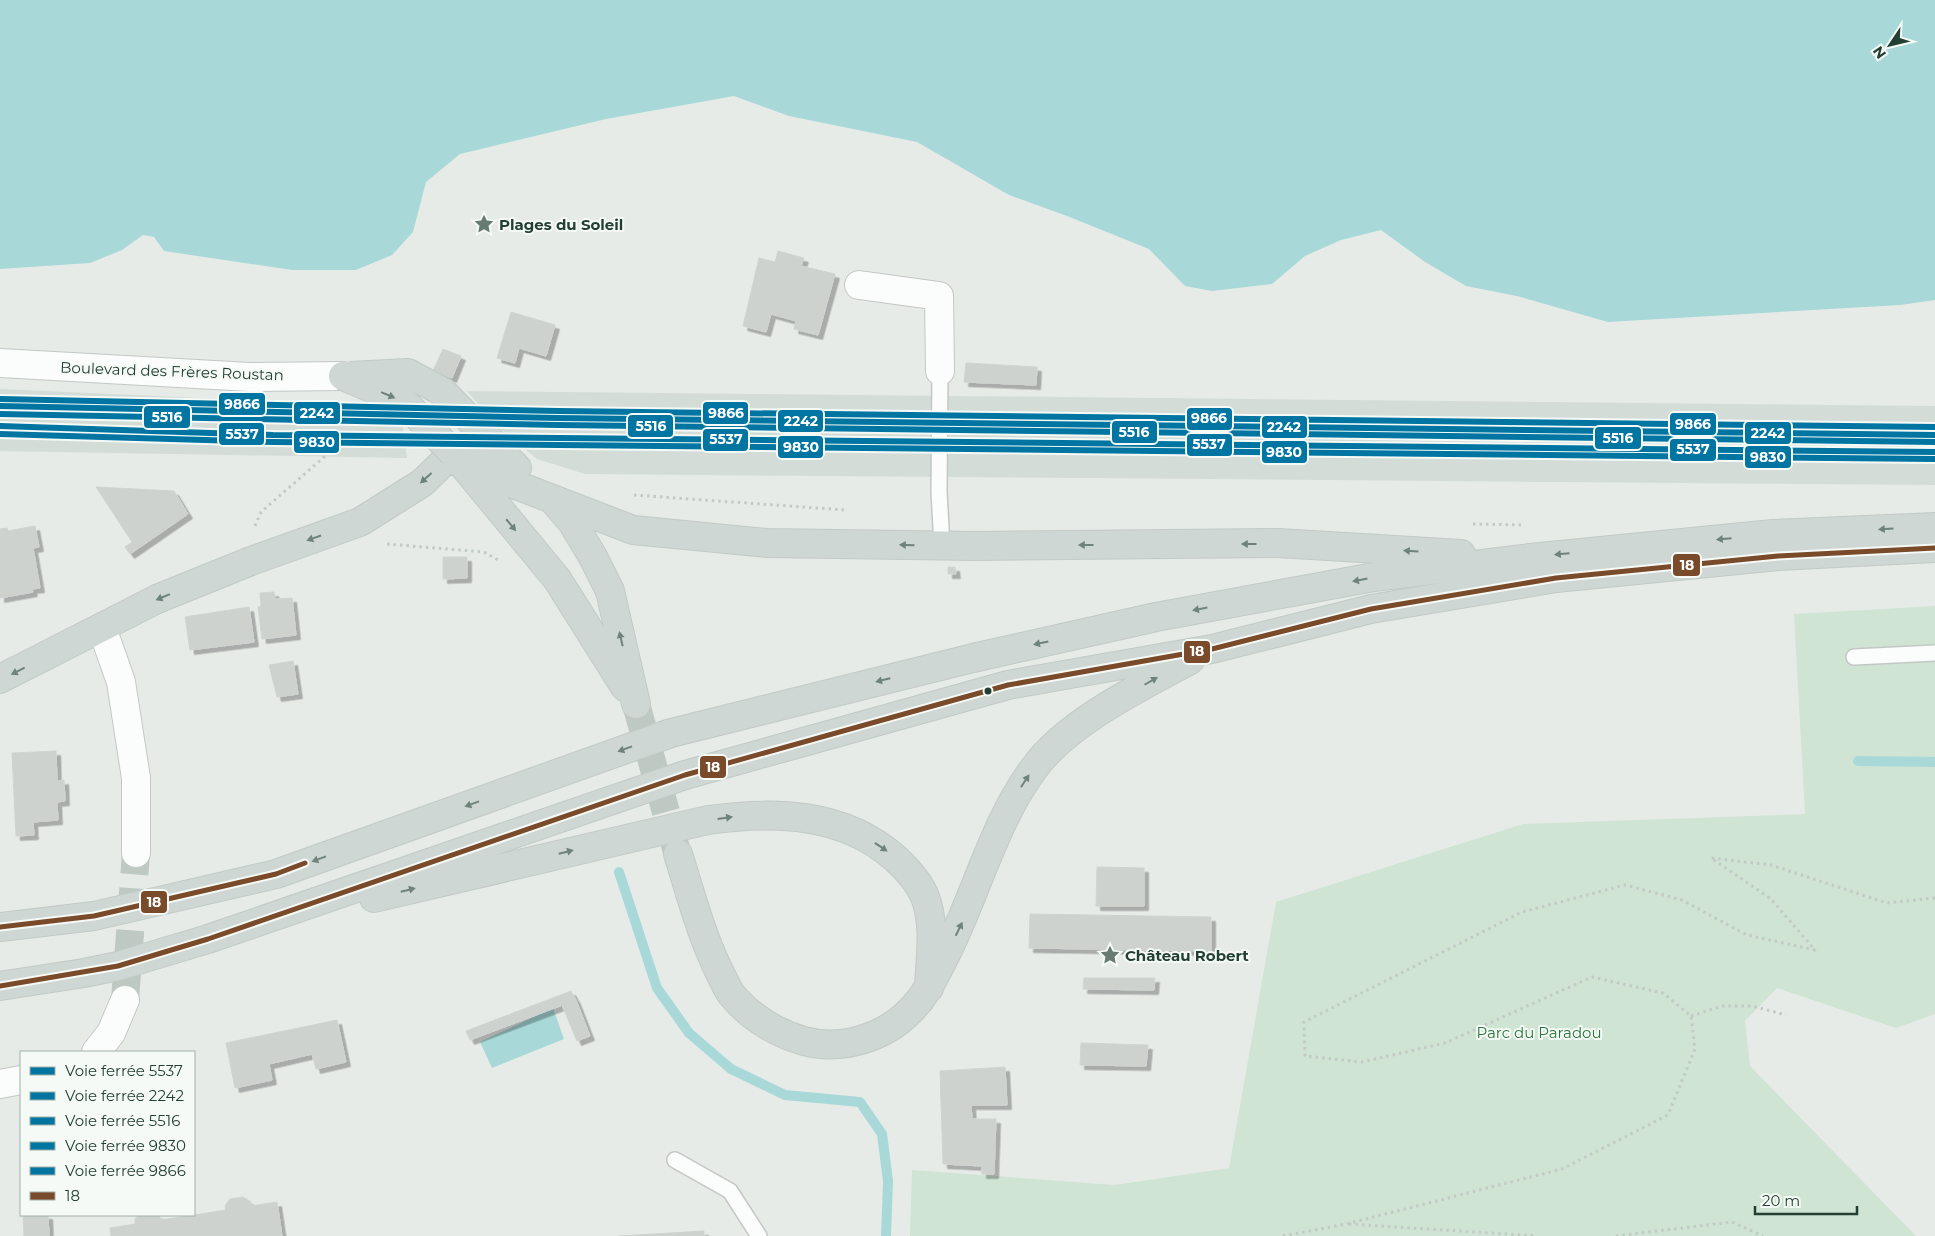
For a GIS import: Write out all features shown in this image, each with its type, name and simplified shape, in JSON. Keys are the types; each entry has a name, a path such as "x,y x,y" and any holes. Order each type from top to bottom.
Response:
{"main road":[{"path":"408,373 443,392 511,463 552,498 576,529 610,591 636,704 557,579 452,453 404,402 344,376 408,373"},
{"path":"0,680 157,599 251,561 360,522 422,483 452,453 474,454 511,483 633,530 768,543 942,545 1278,543 1530,558"},
{"path":"208,940 685,774 1008,685 1212,649 1370,609 1556,578 1775,545 1935,527"},
{"path":"0,927 94,916 276,874 671,733 973,658 1156,618 1374,577 1530,558 1775,545 1935,548"},
{"path":"678,854 709,953 732,995 758,1018 787,1036 816,1044 848,1044 884,1031 910,1012 929,988 961,925 1014,799 1036,765 1065,736 1098,713 1150,682 1212,649"},
{"path":"0,986 110,968 208,940 708,820 740,816 794,816 824,820 857,832 884,848 908,869 925,897 932,924 929,988"}],"street":[{"path":"859,284 939,296 940,370"},
{"name":"Boulevard des Frères Roustan","path":"0,363 250,376 344,376"},
{"path":"102,628 121,682 136,778 136,853"},
{"path":"97,1051 111,1033 125,1000"},
{"path":"0,1084 20,1080"}],"lane":[{"path":"940,370 939,492 942,545"},
{"path":"1854,657 1935,653"},
{"path":"675,1160 730,1191 759,1236"}],"path":[{"path":"251,561 251,535 261,512 339,444"},
{"path":"360,522 379,543 484,552 506,564"},
{"path":"1283,1236 1346,1224 1562,1168 1668,1116 1695,1049 1691,1016 1662,993 1592,977 1445,1043 1362,1062 1305,1056 1304,1022 1522,912 1625,885 1682,900 1747,935 1815,950 1771,899 1711,858 1771,865 1887,903 1934,898 1935,900"},
{"path":"1691,1016 1722,1006 1752,1006 1786,1015"},
{"path":"1616,1236 1732,1222 1762,1236"},
{"path":"1346,1224 1537,1236"}],"shaded area":[{"path":"0,389 382,406 403,427 407,458 0,451"},
{"path":"467,391 1935,406 1935,485 585,474 537,459 499,428"}],"green space":[{"name":"Parc du Paradou","path":"1935,606 1935,1014 1896,1028 1777,988 1745,1021 1750,1066 1916,1236 910,1236 912,1170 1115,1185 1229,1168 1276,902 1523,824 1805,814 1794,614"}],"water":[{"path":"0,0 1935,0 1935,300 1900,305 1608,322 1517,296 1466,286 1425,262 1381,230 1341,240 1305,256 1272,284 1212,291 1185,286 1149,249 1009,195 917,142 789,116 734,96 606,119 460,154 426,182 413,232 392,255 356,270 292,270 164,251 154,237 143,235 122,250 90,263 0,269"},
{"path":"553,1008 564,1039 492,1068 480,1042"}],"building":[{"path":"778,251 804,258 801,266 835,274 818,335 794,329 796,321 771,314 766,332 743,326 759,258 775,262"},
{"path":"511,312 555,325 546,356 519,348 515,363 497,358"},
{"path":"443,349 461,356 452,378 433,371"},
{"path":"966,363 1037,367 1036,385 964,382"},
{"path":"96,487 174,491 188,514 130,554 125,547 132,542"},
{"path":"35,526 39,547 33,548 32,542 11,546 9,541 0,542 0,529 7,528 8,531"},
{"path":"9,541 11,546 32,542 40,588 32,589 33,592 0,598 0,542"},
{"path":"443,557 467,557 467,578 443,579"},
{"path":"948,567 955,567 956,574 948,574"},
{"path":"274,592 275,599 292,598 296,635 262,639 258,607 261,606 260,593"},
{"path":"249,607 254,642 190,650 185,617"},
{"path":"293,661 298,694 277,697 269,665"},
{"path":"56,751 57,781 64,780 65,801 57,802 58,820 33,822 34,835 16,836 12,753"},
{"path":"1097,867 1144,868 1144,906 1096,906"},
{"path":"1030,914 1211,917 1211,951 1029,948"},
{"path":"1084,978 1155,978 1154,990 1083,989"},
{"path":"571,991 576,1000 470,1040 466,1031"},
{"path":"576,1000 590,1036 577,1041 562,1005"},
{"path":"337,1020 346,1062 316,1069 312,1054 269,1064 272,1080 235,1088 226,1043"},
{"path":"1081,1043 1148,1045 1146,1066 1080,1065"},
{"path":"1005,1067 1007,1105 971,1105 972,1119 996,1119 994,1174 982,1174 982,1166 943,1164 940,1071"},
{"path":"243,1197 251,1202 251,1206 277,1202 282,1236 111,1236 110,1228 135,1224 135,1219 138,1216 159,1216 161,1220 195,1216 226,1210 225,1206 230,1199"},
{"path":"23,1216 48,1216 49,1236 24,1236"},
{"path":"704,1231 704,1236 619,1236"}],"waterway":[{"path":"1858,761 1935,762"},
{"path":"619,872 657,988 689,1033 731,1069 785,1095 860,1102 882,1134 888,1181 886,1236"}],"tunnel":[{"path":"636,704 677,852"},
{"path":"125,1000 136,853"}],"rail line":[{"name":"9866","path":"0,399 558,411 1935,427"},
{"name":"2242","path":"0,406 558,418 1935,435"},
{"name":"5516","path":"0,414 558,425 1935,442"},
{"name":"5537","path":"0,426 273,435 1935,452"},
{"name":"9830","path":"0,434 273,442 1935,459"}],"transit line":[{"name":"18","path":"0,986 118,966 208,939 685,775 1008,685 1212,649 1371,609 1556,578 1778,556 1935,548"},
{"name":"18","path":"0,927 94,916 276,874 305,863"}],"place":[{"name":"Plages du Soleil","path":"484,224"},
{"name":"Château Robert","path":"1110,955"}]}
